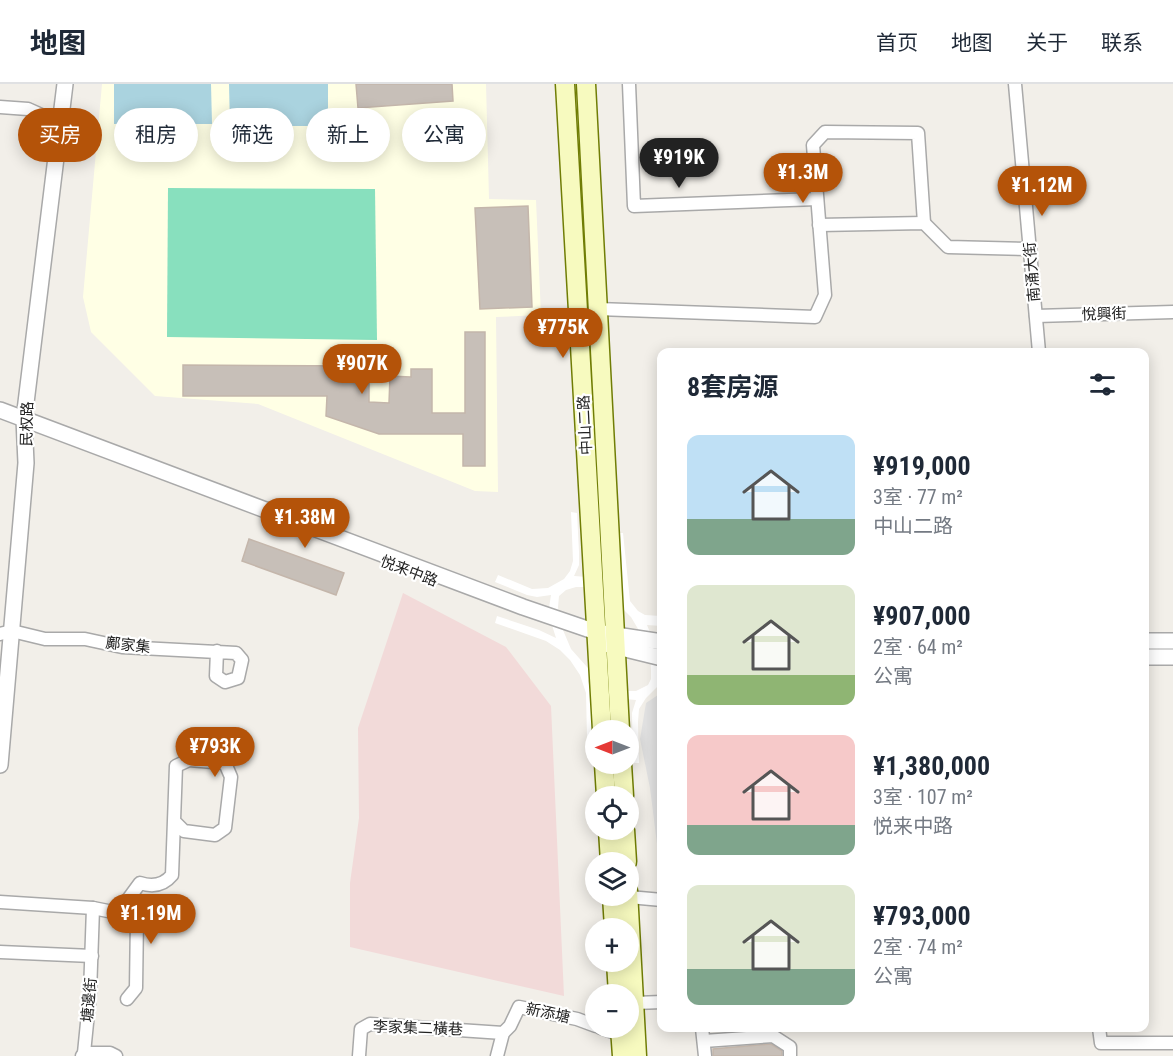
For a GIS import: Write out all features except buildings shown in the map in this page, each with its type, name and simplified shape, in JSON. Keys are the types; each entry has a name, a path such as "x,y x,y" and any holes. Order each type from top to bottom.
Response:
{"main road":[{"name":"中山二路","path":"566,84 601,720"},
{"name":"中山二路","path":"586,84 620,720"},
{"path":"623,906 626,984"},
{"path":"621,1038 622,1056"},
{"path":"634,1038 637,1056"}],"street":[{"name":"民权路","path":"62,108 64,84"},
{"path":"629,84 634,206 817,199"},
{"name":"南涌大街","path":"1015,84 1039,348"},
{"path":"0,107 18,109"},
{"path":"598,309 815,317 825,295 813,145 825,132 918,134 924,223 948,248 1030,249"},
{"name":"民权路","path":"0,765 6,633 26,463 23,421 55,162"},
{"path":"819,225 924,223"},
{"name":"悅興街","path":"1036,316 1173,312"},
{"name":"悦来中路","path":"0,410 23,421 523,607 597,637 616,642"},
{"name":"鄺家集","path":"6,633 45,639 85,639 122,646 217,651 236,653 242,660 238,678 225,682 216,676 217,651"},
{"path":"1149,641 1173,640"},
{"path":"616,642 657,642"},
{"path":"616,642 657,656"},
{"path":"1149,657 1173,657"},
{"path":"118,913 140,883 150,886 166,882 172,875 176,766 189,760 225,763 231,777 225,828 215,835 184,831 174,821"},
{"path":"639,897 657,899"},
{"path":"0,902 93,908 137,918 136,988 127,999"},
{"name":"塘邊街","path":"83,1055 92,956 93,908"},
{"path":"0,952 92,956"},
{"path":"639,1000 657,1002"},
{"name":"新添塘","path":"497,1056 502,1033 510,1026 519,1007 585,1022"},
{"name":"李家集二橫巷","path":"359,1056 361,1029 370,1024 502,1033"},
{"path":"703,1032 705,1056"},
{"path":"1100,1032 1101,1043 1173,1043"},
{"path":"704,1041 773,1036 790,1047 790,1056"},
{"path":"83,1055 110,1053 116,1056"}],"shaded area":[{"path":"102,84 486,84 489,199 536,200 541,315 496,317 498,492 475,491 258,404 155,396 91,332 83,297 95,162 102,162 102,108 100,108"},
{"path":"403,593 506,647 551,706 564,996 350,947 350,883 359,818 358,728"},
{"path":"657,696 657,844 650,788 640,739 646,703"}],"green space":[{"path":"168,188 375,189 377,340 167,337"}],"water":[{"path":"114,84 211,84 210,124 198,124 198,108 114,108"},
{"path":"229,84 328,84 328,108 306,108 306,126 294,126 294,108 230,108"}],"pier":[{"path":"571,512 577,513 579,552 579,565 574,576 587,577 606,583 615,533 623,533 630,601 638,611 645,615 657,616 657,626 647,625 657,650 657,687 639,709 638,720 632,720 636,700 616,697 589,679 592,720 587,720 586,693 580,675 570,660 546,641 495,623 497,616 556,638 549,608 551,595 537,597 527,595 495,582 498,575 532,589 548,588 564,579 573,561","holes":["586,587 598,591 619,605 631,617 647,644 650,654 651,679 648,685 636,691 611,686 587,667 571,649 560,623 559,596 566,590"]}]}
